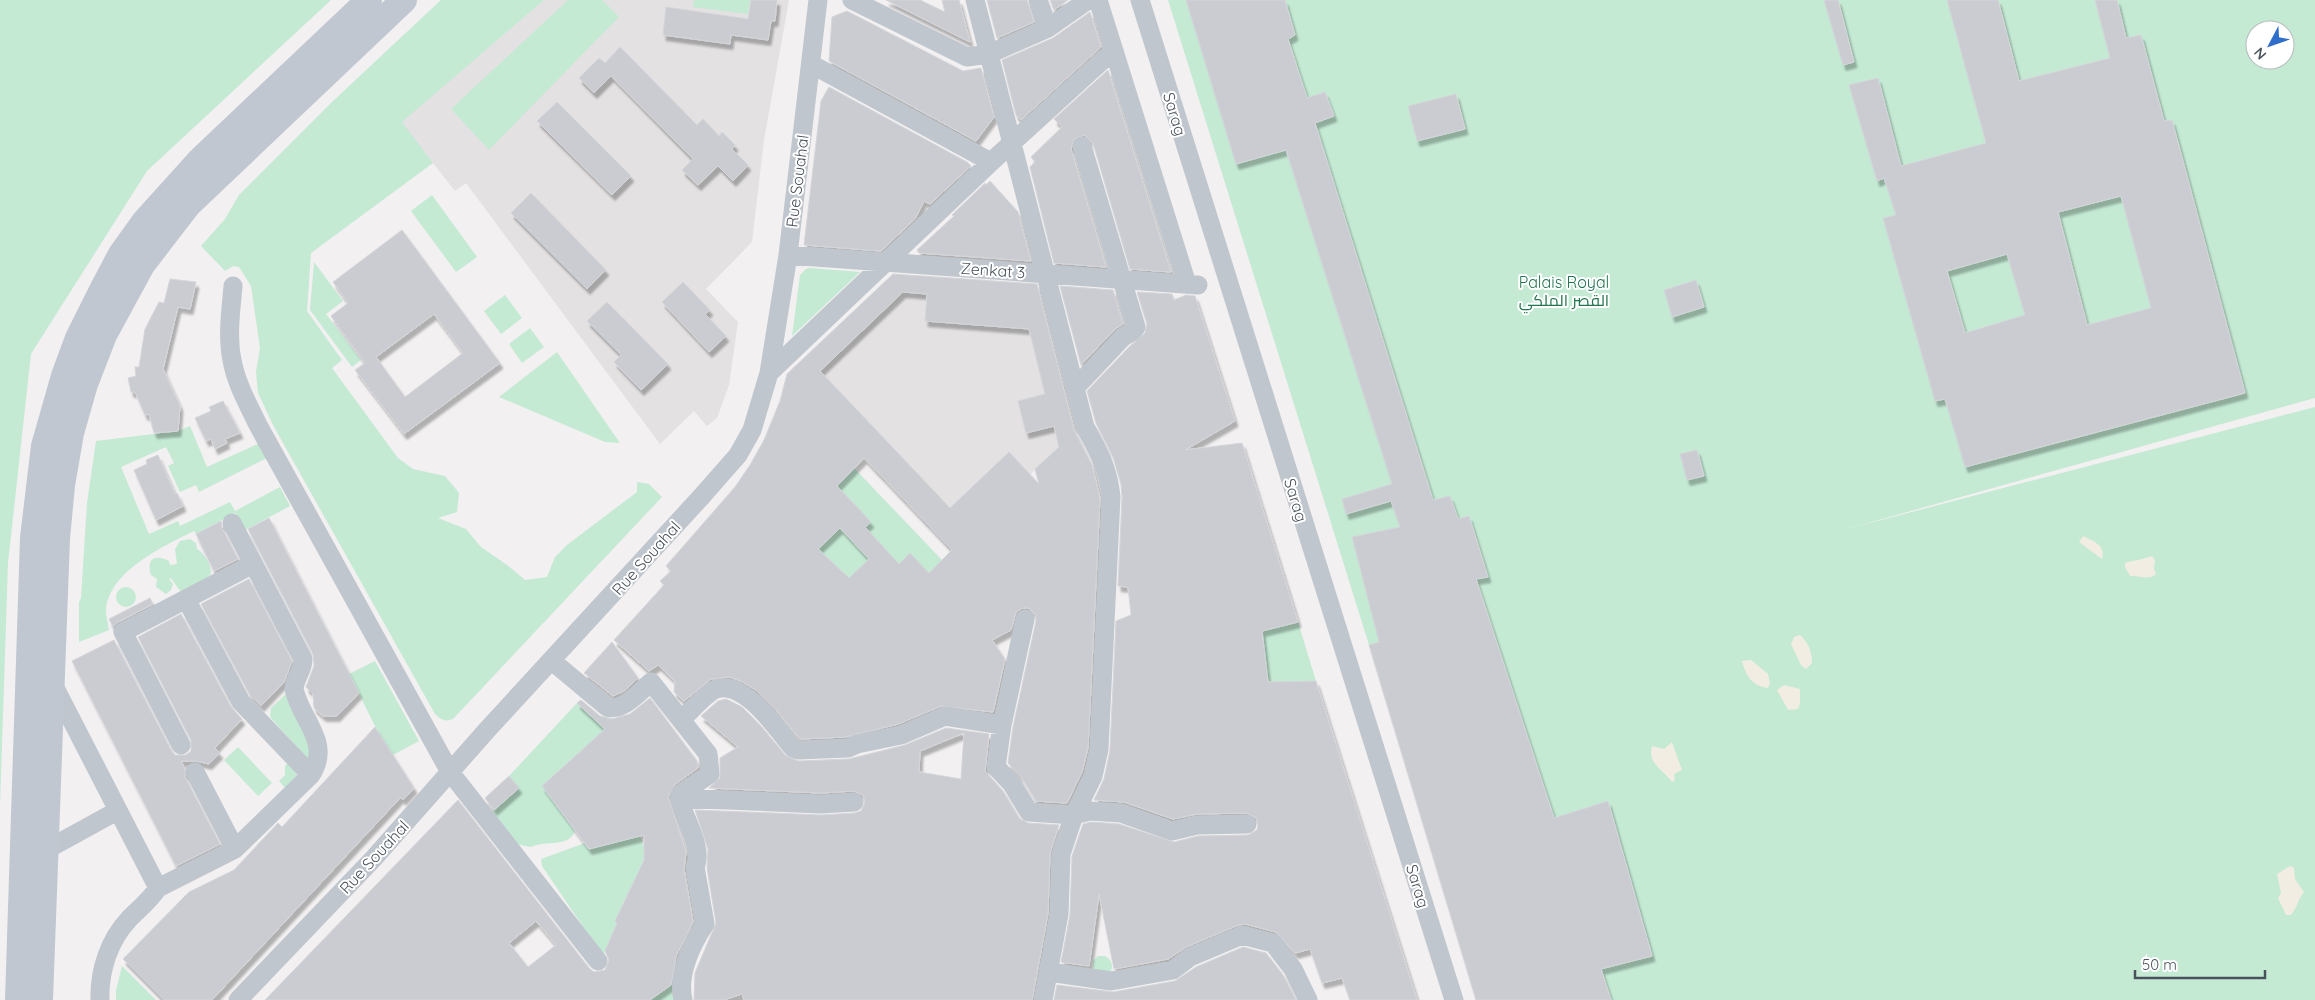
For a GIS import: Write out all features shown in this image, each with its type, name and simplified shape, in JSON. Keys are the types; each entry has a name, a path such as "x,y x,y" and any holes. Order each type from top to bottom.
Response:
{"main road":[{"path":"18,1000 33,538 44,446 64,376 78,338 102,288 121,254 144,222 200,160 369,0"},
{"path":"40,1000 57,538 62,485 71,433 85,384 116,310 142,265 188,205 404,0"}],"street":[{"name":"Rue Souahal","path":"238,1000 374,858 738,455 752,430 769,373 788,255 818,0"},
{"path":"852,0 967,57 989,54 1048,28 1088,0"},
{"path":"975,0 1075,388 1086,427 1103,458 1109,477 1111,497 1098,749 1093,776 1074,815 1061,854 1059,914 1043,1000"},
{"path":"1038,0 1048,28"},
{"path":"769,373 991,162 1105,58 1115,54 1098,0"},
{"name":"Sarag","path":"1140,0 1454,1000"},
{"name":"Zenkat 3","path":"788,255 1193,284 1115,54"},
{"path":"811,64 991,162"},
{"path":"1075,388 1123,337 1136,327 1136,322 1120,279 1082,146"},
{"path":"233,286 229,334 232,360 242,393 258,425 450,772 598,961"},
{"path":"100,1000 100,987 105,961 114,938 128,919 150,900 158,888 235,849 311,775 317,765 319,745 294,689 295,680 301,672 303,659 232,524"},
{"path":"181,745 123,632 254,564"},
{"path":"186,598 241,702 311,775"},
{"path":"1025,620 1002,725 996,767 1012,784 1029,812 1074,815 1090,811 1121,813 1172,831 1197,825 1247,824"},
{"path":"552,661 607,707 613,709 622,705 651,682 708,754 710,774 680,794 679,798 693,834 698,861 695,867 705,924 694,941 682,980 684,1000"},
{"path":"52,682 158,888"},
{"path":"681,720 715,689 726,687 739,691 749,697 793,748 798,750 848,748 857,744 901,735 945,716 1002,725"},
{"path":"195,772 235,849"},
{"path":"679,798 820,804 854,802"},
{"path":"46,850 118,810"},
{"path":"1049,972 1111,981 1173,970 1190,958 1242,935 1273,943 1293,969 1308,1000"}],"shaded area":[{"path":"544,0 789,0 764,140 752,242 706,289 738,322 729,385 717,418 707,426 694,411 660,444 466,183 455,191 401,122"},
{"path":"903,292 1022,301 1059,447 951,550 799,391"}],"green space":[{"path":"0,0 331,0 147,171 31,354 8,563 0,806"},
{"path":"441,0 544,0 402,122 433,163 311,253 307,311 342,360 332,368 398,458 413,469 445,476 459,493 457,512 438,518 466,529 481,547 525,580 547,577 555,557 567,545 637,492 637,482 649,484 662,497 453,719 448,720 441,719 435,714 274,427 258,393 256,372 260,348 251,286 239,267 233,266 225,271 201,246 225,219 239,195 333,101"},
{"path":"568,0 602,0 619,17 489,150 451,109"},
{"path":"694,0 750,0 748,14 693,7"},
{"name":"Palais Royal القصر الملكي","path":"1168,0 2315,0 2315,398 1850,528 2315,407 2315,1000 1611,1000 1601,969 1652,955 1608,802 1554,818 1379,642 1369,645"},
{"path":"432,195 477,257 456,272 411,211"},
{"path":"314,262 343,301 326,314 361,360 352,367 310,310"},
{"path":"810,268 860,272 792,336 800,275"},
{"path":"505,295 522,318 501,334 484,311"},
{"path":"530,328 544,347 522,363 509,344"},
{"path":"557,352 620,443 605,442 499,397"},
{"path":"190,426 207,467 260,443 269,457 199,492 196,485 180,492 168,466 174,463 166,447 121,467 149,534 178,521 180,526 230,502 235,511 280,487 290,506 245,530 235,513 196,534 194,531 154,552 127,572 109,596 106,610 109,630 79,642 79,602 81,598 87,503 96,441 178,431"},
{"path":"854,468 942,560 887,613 796,529"},
{"path":"190,539 196,543 197,549 207,560 211,574 184,591 180,591 171,578 169,579 173,584 171,590 166,594 156,587 157,579 151,575 151,561 160,558 169,561 170,565 177,564 175,549 180,541"},
{"path":"126,587 133,590 136,597 133,604 126,607 119,604 116,597 119,590"},
{"path":"1298,622 1316,681 1268,682 1262,631"},
{"path":"375,661 419,741 393,755 378,732 349,674"},
{"path":"287,693 310,741 310,762 270,717 271,708"},
{"path":"577,703 598,722 606,715 613,721 594,756 586,746 542,786 575,831 572,836 562,842 531,847 516,844 490,814 518,788 509,776"},
{"path":"238,747 272,783 258,796 224,760"},
{"path":"289,762 298,776 286,789 279,781 285,775 285,766"},
{"path":"640,836 644,847 644,860 615,921 617,923 603,956 542,866 541,859 585,843"},
{"path":"1098,956 1105,956 1111,961 1112,968 1110,973 1093,971 1093,961"},
{"path":"122,966 156,1000 116,1000 116,990"},
{"path":"677,981 677,1000 650,1000"}],"sand":[{"path":"2083,536 2100,547 2103,554 2102,559 2079,542"},
{"path":"2152,556 2155,560 2154,569 2156,574 2147,577 2130,576 2125,563"},
{"path":"1800,635 1807,644 1811,655 1812,663 1806,669 1801,665 1791,644 1794,637"},
{"path":"1751,660 1768,674 1770,683 1768,688 1754,683 1748,676 1742,661"},
{"path":"1784,685 1800,689 1798,709 1788,710 1777,690"},
{"path":"1672,742 1682,770 1674,774 1675,780 1672,782 1654,762 1651,752 1652,746 1664,749"},
{"path":"2290,866 2294,868 2295,879 2304,892 2291,915 2286,915 2278,898 2281,893 2277,874"}],"building":[{"path":"751,0 777,0 775,21 771,21 768,40 731,35 730,44 663,35 666,7 748,19"},
{"path":"886,0 920,0 945,12 942,0 959,0 970,42"},
{"path":"987,0 1027,0 1034,22 997,38"},
{"path":"1050,0 1068,0 1054,10"},
{"path":"1186,0 1285,0 1295,35 1288,39 1307,98 1325,92 1334,116 1315,123 1433,500 1450,496 1458,519 1469,516 1488,577 1476,579 1554,818 1608,801 1652,956 1601,969 1611,1000 1476,1000 1369,645 1379,642 1352,537 1400,527 1391,501 1346,514 1342,499 1392,484 1286,150 1236,164"},
{"path":"1824,0 1838,0 1854,62 1843,65"},
{"path":"1947,0 1998,0 2019,81 2110,58 2095,0 2117,0 2126,38 2141,35 2164,121 2172,120 2245,393 1965,467 1945,399 1935,401 1883,218 1896,215 1884,178 1877,181 1849,85 1878,78 1901,166 1986,143","holes":["2121,196 2151,308 2087,325 2058,212","2007,254 2025,315 1965,333 1947,271"]},
{"path":"847,11 963,71 981,68 994,117 976,141 829,61 832,17"},
{"path":"1090,12 1101,47 1021,120 1016,115 1002,60 1053,38"},
{"path":"620,47 697,125 703,119 719,136 722,132 735,145 732,149 748,165 733,181 718,166 698,185 682,170 693,159 611,76 594,93 579,78 599,58 605,63"},
{"path":"1108,70 1171,272 1130,269 1093,143 1084,135 1074,139 1071,149 1106,267 1054,263 1030,167 1035,162 1031,157 1062,127 1054,119"},
{"path":"829,87 967,162 971,166 930,204 924,201 915,219 881,251 804,245 821,101"},
{"path":"1456,94 1465,129 1417,141 1408,106"},
{"path":"557,102 631,176 612,195 537,121"},
{"path":"990,181 1018,212 1031,261 919,253 917,250 954,216 952,215 985,183 986,185"},
{"path":"531,193 606,270 587,289 511,213"},
{"path":"402,230 500,363 404,434 355,370 365,363 331,316 348,303 333,282","holes":["434,314 463,353 405,397 376,357"]},
{"path":"893,274 1037,284 1074,430 1092,465 1100,498 1088,748 1082,772 1067,803 1036,801 1022,778 1008,763 1013,727 1036,621 1036,615 1028,608 1022,608 1016,612 1011,630 992,640 1005,659 993,712 941,706 898,724 845,737 800,739 777,711 756,690 730,677 711,679 684,701 674,692 675,681 658,665 649,671 614,640 664,585 660,581 671,571 666,566 735,487 750,465 764,440 780,401 787,374","holes":["903,292 927,294 925,321 1029,329 1045,394 1018,401 1026,433 1054,426 1059,447 1035,469 1039,484 1009,452 950,508 820,371","864,458 952,550 929,573 910,553 899,564 865,527 871,522 837,486","840,528 869,559 849,578 818,549"]},
{"path":"170,279 196,282 190,309 178,307 163,369 180,406 178,431 154,433 149,414 145,415 135,392 131,392 128,378 136,376 135,367 139,367 145,329 159,302 164,303"},
{"path":"1696,280 1704,307 1672,317 1664,290"},
{"path":"683,282 710,310 705,314 726,336 709,352 662,302"},
{"path":"1060,286 1113,290 1123,324 1115,329 1081,365"},
{"path":"1137,292 1172,294 1174,300 1186,295 1195,296 1235,421 1185,450 1242,443 1298,622 1262,631 1268,682 1316,681 1417,1000 1350,1000 1342,978 1322,983 1310,949 1295,953 1276,932 1245,924 1238,925 1186,947 1168,959 1114,969 1099,894 1089,966 1061,962 1070,915 1072,856 1083,824 1091,822 1119,824 1174,842 1198,836 1248,835 1257,830 1258,824 1256,818 1247,813 1197,814 1173,819 1124,802 1094,800 1104,779 1110,750 1116,621 1131,615 1128,587 1118,586 1121,484 1113,457 1096,423 1087,391 1145,333 1147,324"},
{"path":"607,302 668,364 641,390 614,362 621,355 587,321"},
{"path":"223,401 240,433 225,439 227,443 215,449 211,439 206,441 195,418 211,411 209,407"},
{"path":"1697,450 1704,476 1687,480 1680,454"},
{"path":"158,455 175,494 177,493 183,506 156,520 134,470 147,464 146,460"},
{"path":"269,518 359,693 337,716 323,716 314,708 313,694 306,687 314,666 313,654 248,529"},
{"path":"221,521 222,528 238,559 214,571 196,534"},
{"path":"249,579 292,661 284,682 261,706 250,695 201,604"},
{"path":"150,598 153,604 118,622 113,627 109,619"},
{"path":"181,614 231,707 242,719 215,748 220,753 209,764 196,761 181,761 185,769 185,777 220,844 176,866 72,661 114,640 171,750 175,755 186,755 191,751 191,740 138,637"},
{"path":"612,642 638,678 624,691 613,696 584,673"},
{"path":"650,698 697,761 698,768 674,785 668,797 686,852 684,869 693,922 676,956 671,985 650,1000 265,1000 458,800 589,968 594,972 605,970 609,960 605,951 617,923 615,921 644,860 644,835 589,849 542,786 605,729 577,703 581,700 600,716 612,719 630,714","holes":["536,921 556,945 528,967 509,943"]},
{"path":"726,699 742,707 785,755 798,761 849,759 905,745 946,728 989,734 985,771 1003,791 1019,818 1028,823 1059,825 1050,853 1048,913 1032,1000 744,1000 742,994 724,1000 694,1000 695,973 716,923 707,868 708,849 695,810 822,815 855,813 861,811 865,802 863,795 854,791 821,793 709,788 720,778 720,758 738,747 701,716 718,701","holes":["964,733 961,779 919,772 920,751"]},
{"path":"375,727 414,788 403,800 401,797 212,1000 164,1000 123,959 189,892 234,870 278,823 282,827"},
{"path":"509,776 519,788 494,810 485,798"},
{"path":"1243,947 1266,953 1283,975 1296,1000 1054,1000 1057,985 1113,992 1175,981 1196,967"}]}
